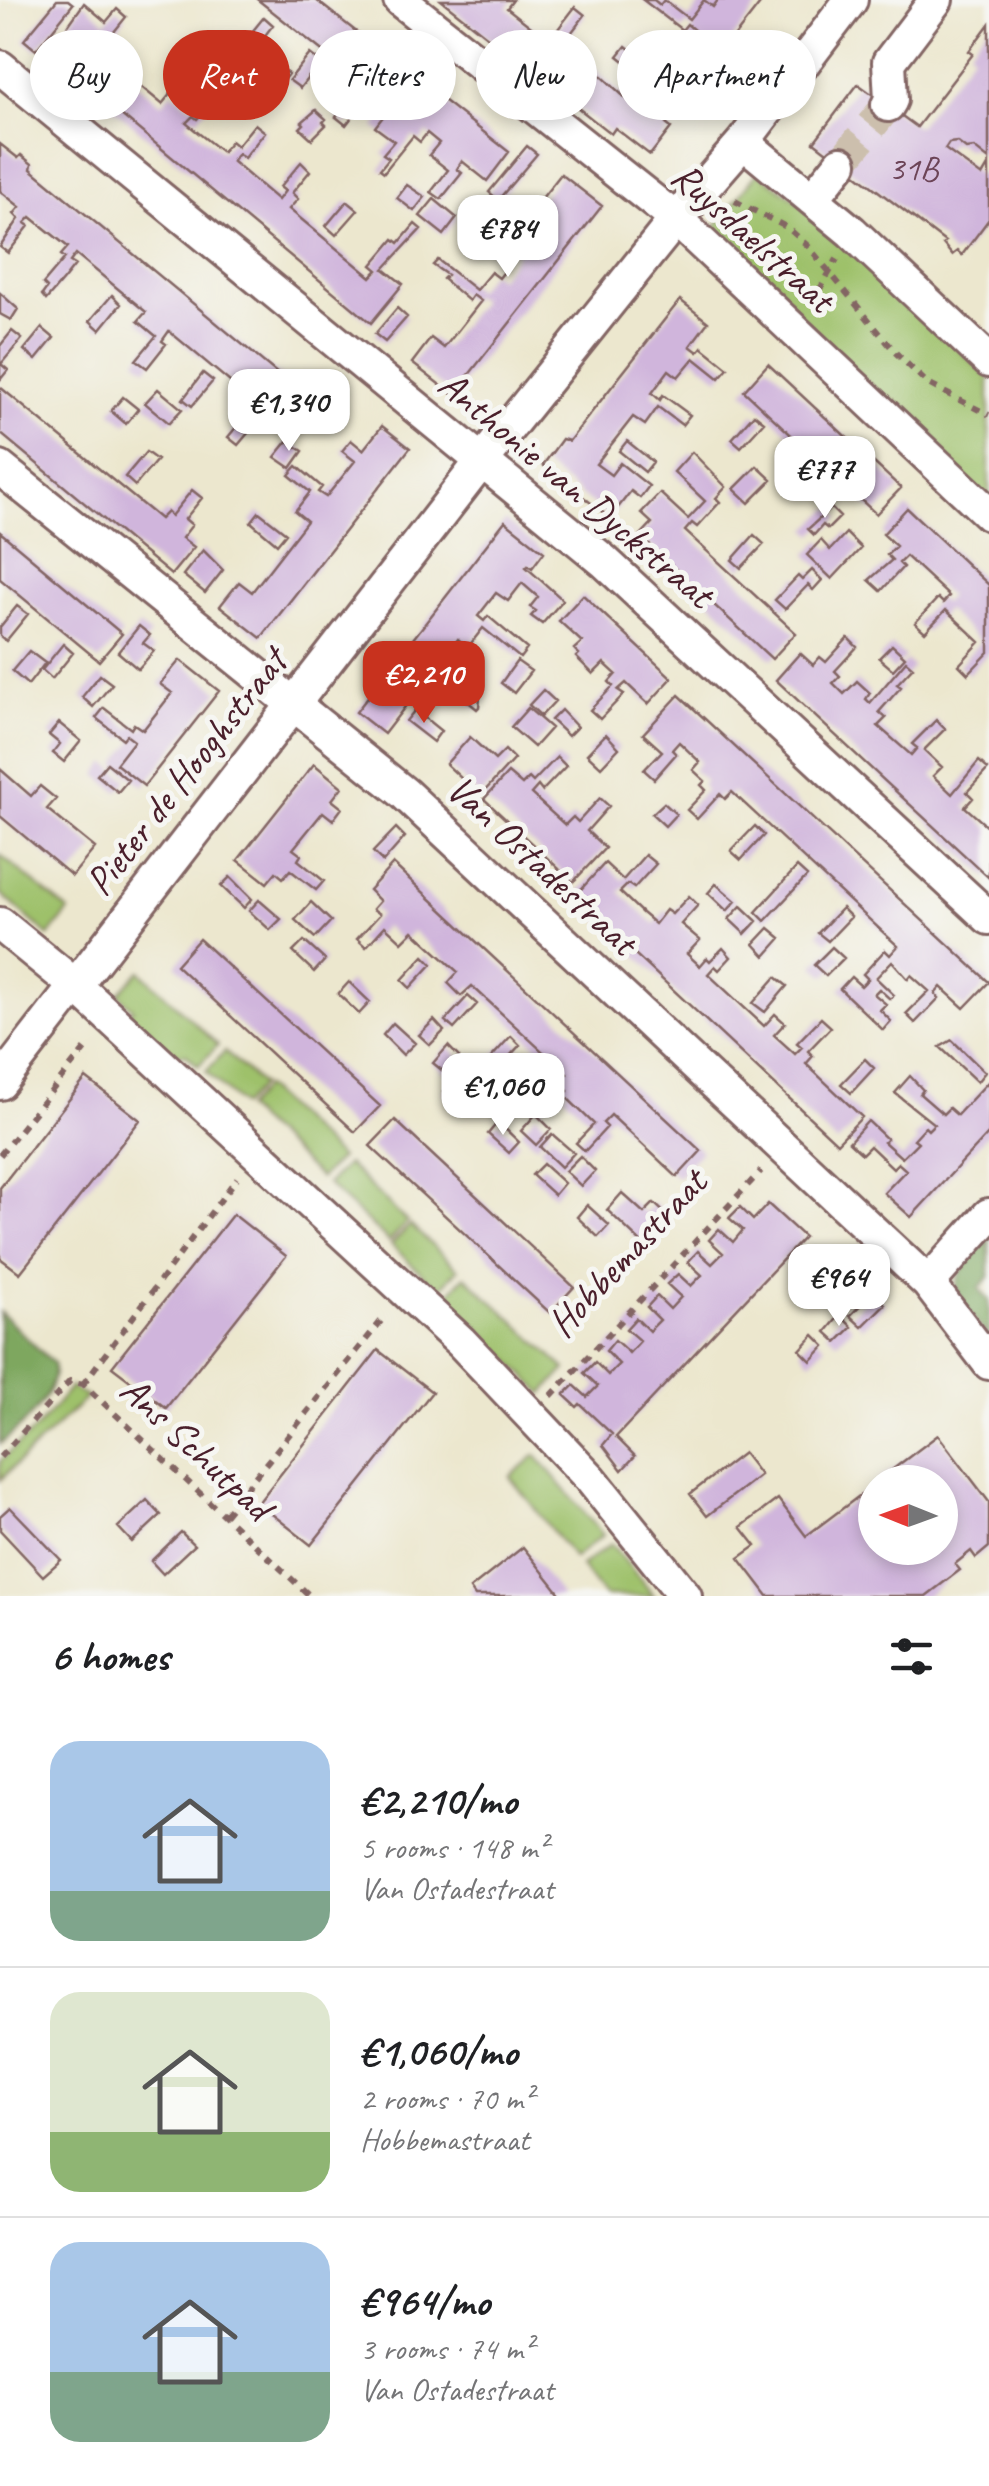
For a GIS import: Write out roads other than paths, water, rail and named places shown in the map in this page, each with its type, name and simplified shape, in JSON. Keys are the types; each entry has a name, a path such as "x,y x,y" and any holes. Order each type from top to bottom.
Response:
{"street":[{"name":"Ruysdaelstraat","path":"400,0 676,219 989,514"},
{"name":"Pieter de Hooghstraat","path":"0,1083 480,462 743,142 851,0"},
{"path":"888,105 890,62 936,0"},
{"name":"Anthonie van Dyckstraat","path":"0,67 604,561 989,918"},
{"name":"Ruysdaelstraat","path":"743,142 852,232 989,361"},
{"path":"812,199 841,163"},
{"name":"Van Ostadestraat","path":"0,468 404,794 928,1283 989,1362"},
{"path":"0,924 76,986 534,1415 686,1596"},
{"path":"928,1283 989,1215"}],"tunnel":[{"path":"841,163 888,105"}]}
